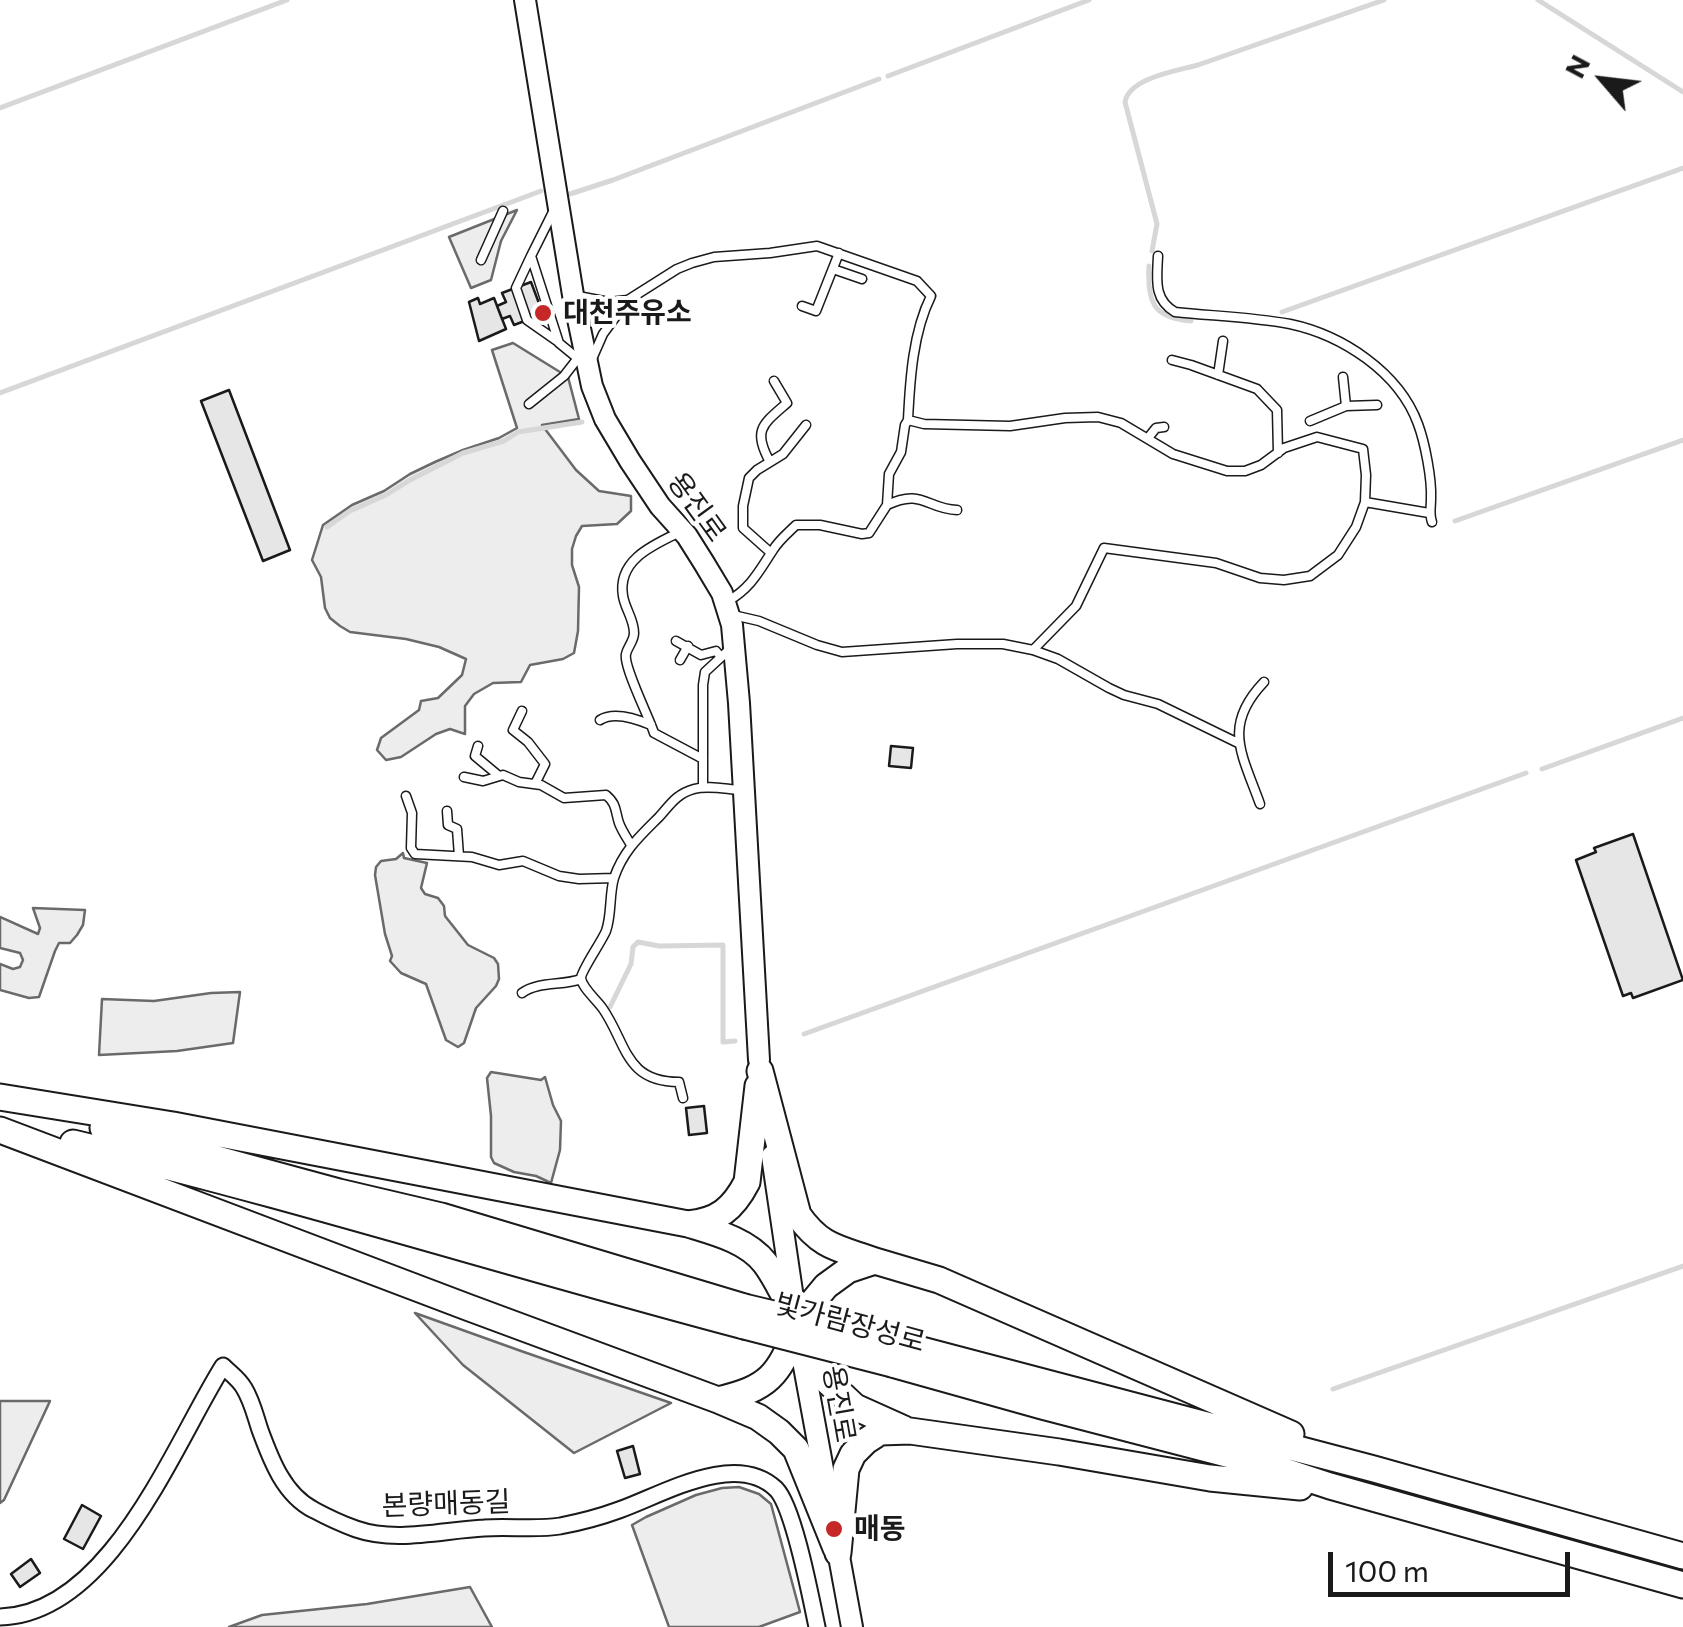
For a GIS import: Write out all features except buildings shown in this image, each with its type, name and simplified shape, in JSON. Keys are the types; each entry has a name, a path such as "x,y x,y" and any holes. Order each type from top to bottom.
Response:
{"highway":[{"path":"688,1224 710,1222 722,1214 740,1196 747,1182 759,1066"},
{"path":"759,1066 798,1215 822,1242 939,1280 1374,1468"},
{"path":"0,1098 173,1125 688,1224 724,1235 764,1261 825,1379 855,1407 910,1431"},
{"name":"빛가람장성로","path":"0,1098 320,1187 442,1216 744,1316"},
{"path":"0,1128 758,1417 796,1449 838,1553"},
{"name":"빛가람장성로","path":"0,1128 265,1193 592,1286 744,1316 1374,1468 1683,1556"},
{"path":"718,1400 748,1393 767,1381 780,1366 797,1324 826,1286 848,1270 875,1262"},
{"name":"빛가람장성로","path":"895,1354 1042,1406 1257,1462 1683,1585"},
{"path":"838,1553 846,1469 854,1454 880,1432 910,1431 1210,1478 1353,1492"}],"main road":[{"name":"용진로","path":"525,0 583,363 605,419 660,506 713,578 727,608 728,651 744,790 759,1066 797,1324 852,1627"}],"street":[{"name":"본량매동길","path":"0,1617 32,1612 55,1600 112,1551 136,1519 223,1366 242,1385 278,1473 296,1499 357,1530 385,1534 554,1527 621,1510 698,1478 739,1475 769,1483 781,1493 817,1627"},
{"path":"803,1564 838,1553"}],"lane":[{"path":"558,199 516,288 527,320 583,363"},
{"path":"481,260 502,210"},
{"path":"528,404 583,363 628,300 677,269 714,257 816,246 917,281 930,296 919,328 901,452 889,474 888,504 868,533 796,525 771,553 756,578 727,608 817,646 842,652 957,644 1004,644 1033,650 1058,659 1124,695 1158,704 1238,742"},
{"path":"816,312 839,253"},
{"path":"531,256 559,343"},
{"path":"1158,256 1157,292 1163,305 1175,312 1289,324 1319,333 1389,378 1418,426 1429,476 1430,518 1366,502"},
{"path":"833,269 862,279"},
{"path":"573,295 609,302 628,300"},
{"path":"802,306 816,312 821,324"},
{"path":"1218,375 1224,341"},
{"path":"1172,360 1257,389 1277,410 1278,453"},
{"path":"1343,377 1346,406"},
{"path":"770,462 760,430 787,403 774,381"},
{"path":"1317,437 1310,420 1346,406 1377,406"},
{"path":"908,420 924,424 1010,426 1098,418 1121,423 1173,454 1227,471 1245,471 1262,465 1284,448 1317,437 1363,450 1366,502 1356,527 1338,555 1310,576 1260,578 1216,562 1104,548 1076,606 1033,650"},
{"path":"771,553 743,528 745,488 748,478 782,454 806,425"},
{"path":"1148,438 1156,428 1164,427"},
{"path":"888,504 908,497 921,498 945,509 958,510"},
{"path":"682,531 635,557 622,586 635,637 626,654 627,668 654,733 703,759"},
{"path":"676,640 701,655 728,651"},
{"path":"680,660 688,646"},
{"path":"703,787 703,685 706,672 728,651"},
{"path":"1260,804 1238,742 1238,730 1252,694 1264,682"},
{"path":"522,711 512,730 528,742 545,764 535,784"},
{"path":"600,720 606,716 625,717 652,725"},
{"path":"478,746 475,756 500,776 535,784 564,798 606,795 616,807 630,846"},
{"path":"464,777 483,781 500,776"},
{"path":"683,1098 679,1082 653,1078 634,1068 581,975 606,930 614,878 630,846 672,800 691,790 744,790"},
{"path":"406,796 412,813 412,852 499,865 522,861 559,876 614,878"},
{"path":"447,811 448,825 457,829 459,856"},
{"path":"522,993 530,988 582,979"}],"shaded area":[{"path":"517,210 501,241 491,280 471,288 449,237"},
{"path":"513,343 568,377 579,419 542,425 576,470 599,491 631,496 631,511 617,524 582,526 576,536 572,565 579,587 574,653 530,665 521,682 493,683 474,694 465,706 465,734 450,729 401,757 386,760 377,750 381,738 419,710 421,701 438,698 462,675 466,659 439,647 350,632 340,626 325,608 321,577 312,560 323,525 352,505 435,462 517,428 492,350"},
{"path":"403,853 404,858 427,863 421,888 425,894 438,898 445,916 468,945 498,964 496,986 476,1008 464,1043 458,1047 446,1040 426,984 401,973 390,961 375,875 381,861 396,859"},
{"path":"33,908 85,910 77,935 70,943 59,943 39,997 29,998 0,990 0,964 13,969 20,967 23,960 20,953 0,948 0,917 38,934 40,928"},
{"path":"240,992 233,1043 99,1055 102,999 154,1001"},
{"path":"491,1072 541,1080 545,1077 561,1121 560,1150 551,1183 494,1163 487,1078"},
{"path":"415,1313 671,1403 574,1453 463,1365"},
{"path":"0,1401 50,1401 0,1503"},
{"path":"739,1487 759,1494 771,1504 800,1612 759,1627 669,1627 632,1525 696,1495"},
{"path":"470,1587 492,1627 229,1627 262,1615 367,1604"}],"waterway":[{"path":"0,108 287,0"},
{"path":"888,76 1089,0"},
{"path":"1152,251 1157,224 1125,102 1128,94 1144,81 1384,0"},
{"path":"1538,0 1683,92"},
{"path":"570,194 879,79"},
{"path":"1282,312 1683,168"},
{"path":"0,393 541,191"},
{"path":"1149,266 1149,289 1155,306 1168,316 1191,321"},
{"path":"327,527 350,511 463,453 504,441 518,432 582,422"},
{"path":"1455,521 1683,440"},
{"path":"1542,769 1683,718"},
{"path":"804,1034 1526,773"},
{"path":"610,1007 638,942 659,946 723,945 723,1042 735,1041"},
{"path":"1333,1389 1683,1266"}],"place":[{"name":"대천주유소","path":"543,313"},
{"name":"매동","path":"834,1529"}]}
